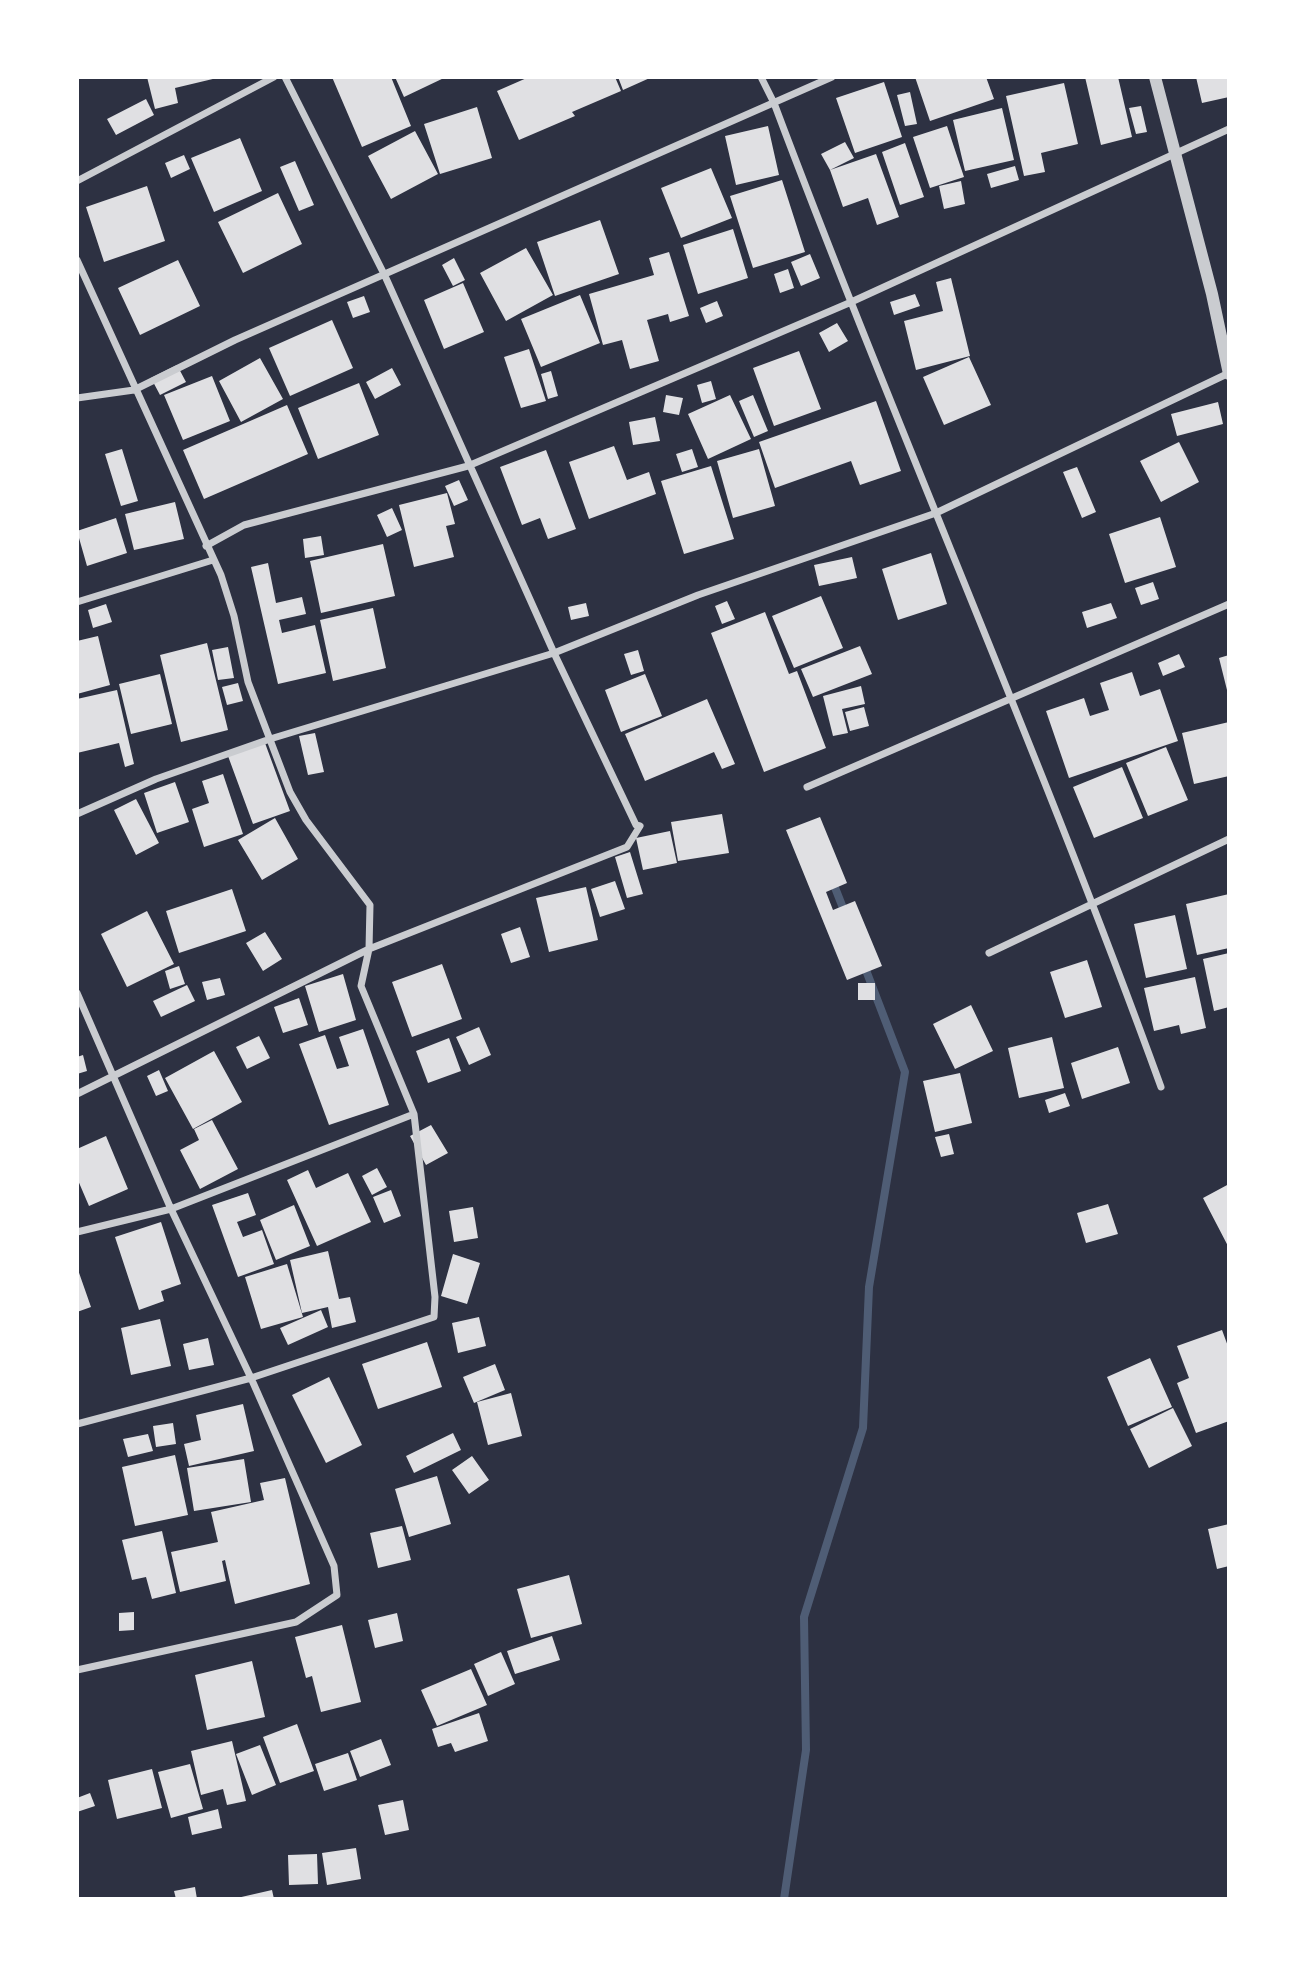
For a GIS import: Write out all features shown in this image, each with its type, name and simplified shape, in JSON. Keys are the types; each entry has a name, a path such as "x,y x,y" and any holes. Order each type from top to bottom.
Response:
{"street":[{"path":"77,181 274,77"},
{"path":"77,1094 369,950 627,847 640,826 636,825 554,653 384,276 285,77"},
{"path":"761,77 774,103 849,303 1095,904 1161,1087"},
{"path":"77,398 134,390 235,340 832,77"},
{"path":"77,814 156,779 270,739 554,653 698,594 936,513 1229,373 1212,294 1155,77"},
{"path":"206,546 244,525 468,466 849,303 1229,129"},
{"path":"77,260 213,560 234,616 248,682 290,792 306,820 370,905 369,950 360,986 414,1114 434,1317 251,1378 77,1423"},
{"path":"77,601 213,560"},
{"path":"807,787 1229,604"},
{"path":"989,953 1229,839"},
{"path":"77,993 170,1209 251,1378 334,1566 337,1595 296,1622 77,1670"},
{"path":"77,1232 170,1209 414,1114"}],"building":[{"path":"147,77 217,78 175,88 178,103 155,109"},
{"path":"332,77 391,77 411,126 362,147"},
{"path":"395,77 446,77 404,97"},
{"path":"529,77 615,77 621,91 572,112 575,116 519,140 497,91"},
{"path":"618,77 652,77 623,90"},
{"path":"915,77 986,77 994,99 930,121"},
{"path":"1085,77 1118,77 1132,137 1101,145"},
{"path":"1196,77 1229,77 1229,97 1202,103"},
{"path":"884,82 902,137 855,153 836,98"},
{"path":"1064,83 1078,144 1041,153 1045,172 1024,176 1006,96"},
{"path":"910,92 917,124 905,126 897,95"},
{"path":"146,99 154,115 116,135 107,119"},
{"path":"1141,106 1147,132 1136,134 1129,108"},
{"path":"477,107 492,158 440,174 424,124"},
{"path":"1002,108 1014,160 965,171 953,120"},
{"path":"768,126 779,175 736,185 725,136"},
{"path":"947,126 964,177 930,188 913,137"},
{"path":"415,131 438,174 391,199 368,156"},
{"path":"240,138 262,191 214,212 191,158"},
{"path":"845,142 854,158 830,170 821,154"},
{"path":"905,143 924,197 900,205 882,152"},
{"path":"876,154 899,217 877,225 868,198 843,207 830,170"},
{"path":"184,155 190,169 171,178 165,163"},
{"path":"295,161 314,205 299,211 280,167"},
{"path":"1015,166 1019,180 991,188 987,174"},
{"path":"711,168 732,218 681,238 661,188"},
{"path":"782,180 805,252 753,268 730,196"},
{"path":"961,181 965,204 944,209 939,186"},
{"path":"147,186 165,241 104,262 86,207"},
{"path":"278,193 302,244 243,273 218,222"},
{"path":"600,220 619,274 555,296 537,242"},
{"path":"733,229 748,278 698,294 683,245"},
{"path":"526,248 553,295 506,321 480,273"},
{"path":"669,252 689,316 670,322 668,314 647,320 659,361 630,369 622,340 603,345 589,294 654,275 649,258"},
{"path":"810,254 820,278 801,286 791,262"},
{"path":"454,258 465,280 453,286 442,265"},
{"path":"178,260 200,306 140,335 118,288"},
{"path":"788,269 794,288 780,293 774,274"},
{"path":"951,278 970,356 916,370 904,321 943,311 936,282"},
{"path":"463,283 484,332 444,349 424,300"},
{"path":"915,294 920,306 894,315 890,302"},
{"path":"580,295 600,343 541,367 521,319"},
{"path":"364,296 370,312 353,318 347,302"},
{"path":"717,301 723,316 706,323 700,308"},
{"path":"332,320 353,368 290,396 269,348"},
{"path":"837,323 848,341 829,352 819,333"},
{"path":"529,349 546,401 521,408 504,357"},
{"path":"799,351 821,409 774,426 753,368"},
{"path":"969,357 991,405 944,425 923,377"},
{"path":"260,358 283,399 241,422 219,381"},
{"path":"177,365 186,382 160,395 151,378"},
{"path":"392,368 401,385 375,399 366,382"},
{"path":"551,371 558,396 548,399 541,374"},
{"path":"212,376 230,421 183,440 164,395"},
{"path":"711,381 716,399 702,403 697,385"},
{"path":"359,383 379,435 318,459 298,408"},
{"path":"666,395 683,398 679,415 663,412"},
{"path":"730,395 751,439 708,459 688,414"},
{"path":"753,395 768,431 754,437 739,401"},
{"path":"876,401 901,471 860,485 851,461 775,488 759,442"},
{"path":"1218,402 1223,424 1177,436 1171,414"},
{"path":"287,405 308,454 204,499 183,450"},
{"path":"655,417 660,441 633,445 629,422"},
{"path":"1179,442 1199,482 1161,502 1140,461"},
{"path":"614,446 627,480 649,472 656,494 589,519 569,462"},
{"path":"122,449 138,501 121,506 105,454"},
{"path":"692,449 698,467 682,472 676,454"},
{"path":"759,449 775,506 733,518 717,461"},
{"path":"546,450 576,529 548,539 540,518 522,525 500,467"},
{"path":"711,466 734,539 684,554 661,481"},
{"path":"1077,467 1096,512 1082,518 1063,472"},
{"path":"459,480 468,500 454,506 445,486"},
{"path":"447,493 455,524 446,526 454,557 414,567 399,505"},
{"path":"175,502 184,539 134,550 125,514"},
{"path":"392,508 402,530 387,537 377,515"},
{"path":"1160,517 1176,567 1125,583 1109,534"},
{"path":"116,518 127,553 87,566 77,531"},
{"path":"321,536 324,555 305,558 303,539"},
{"path":"383,544 395,596 321,613 310,561"},
{"path":"931,553 947,604 898,620 882,569"},
{"path":"852,557 857,578 819,586 814,565"},
{"path":"268,563 276,603 302,597 306,614 279,620 282,633 315,625 326,673 278,684 251,567"},
{"path":"1153,582 1159,599 1141,605 1135,588"},
{"path":"821,596 843,648 794,668 772,616"},
{"path":"727,601 735,619 722,624 715,606"},
{"path":"586,603 589,616 571,620 568,607"},
{"path":"1111,603 1117,618 1087,628 1082,612"},
{"path":"106,604 112,622 93,628 88,610"},
{"path":"373,608 386,668 333,681 320,620"},
{"path":"765,612 789,674 797,671 826,748 764,772 711,633"},
{"path":"98,636 110,685 77,694 77,641"},
{"path":"207,643 228,730 181,742 160,655"},
{"path":"860,646 872,674 813,697 801,669"},
{"path":"228,647 234,678 218,680 212,650"},
{"path":"638,650 644,671 631,675 624,654"},
{"path":"1179,654 1185,667 1163,676 1158,663"},
{"path":"1229,655 1229,694 1228,694 1219,658"},
{"path":"1132,672 1140,696 1160,689 1178,741 1069,778 1046,711 1084,698 1090,716 1109,710 1100,683"},
{"path":"160,674 172,724 131,734 119,684"},
{"path":"645,674 662,716 621,732 605,690"},
{"path":"238,683 243,701 227,705 222,687"},
{"path":"861,686 865,704 842,709 848,733 833,736 823,696"},
{"path":"117,690 134,764 125,767 119,743 77,753 77,699"},
{"path":"707,699 735,764 722,769 714,752 645,781 625,734"},
{"path":"864,707 869,726 850,731 845,712"},
{"path":"1229,722 1229,776 1194,784 1182,733"},
{"path":"315,733 324,772 308,775 299,736"},
{"path":"265,743 290,811 253,824 228,756"},
{"path":"1166,747 1188,800 1148,816 1126,763"},
{"path":"1122,767 1143,818 1094,838 1073,787"},
{"path":"223,774 243,834 204,847 192,809 209,803 202,781"},
{"path":"175,782 189,822 157,833 144,793"},
{"path":"136,799 159,843 136,855 114,810"},
{"path":"722,814 729,853 678,861 671,822"},
{"path":"820,817 847,883 826,892 833,910 855,901 882,966 847,980 786,830"},
{"path":"275,818 298,859 262,880 238,840"},
{"path":"670,831 677,863 643,870 636,838"},
{"path":"630,852 643,894 627,898 615,857"},
{"path":"615,881 625,909 600,917 591,889"},
{"path":"586,887 598,940 549,952 536,898"},
{"path":"232,889 246,931 179,953 166,911"},
{"path":"1229,894 1229,948 1197,955 1186,904"},
{"path":"147,911 174,964 127,987 101,934"},
{"path":"1175,915 1187,969 1146,978 1134,924"},
{"path":"520,927 530,957 511,963 501,934"},
{"path":"265,932 282,959 263,971 246,943"},
{"path":"1229,953 1229,1007 1214,1011 1203,959"},
{"path":"1087,960 1102,1007 1065,1018 1050,972"},
{"path":"442,964 462,1019 412,1037 392,982"},
{"path":"179,966 185,984 170,989 165,971"},
{"path":"343,974 356,1020 319,1032 305,986"},
{"path":"1195,977 1206,1028 1181,1034 1179,1025 1154,1031 1144,988"},
{"path":"220,978 225,995 207,1000 202,982"},
{"path":"858,983 875,983 875,1000 858,1000"},
{"path":"187,985 195,1001 161,1017 153,1001"},
{"path":"299,998 308,1025 283,1033 274,1007"},
{"path":"971,1005 993,1051 955,1069 933,1024"},
{"path":"479,1027 491,1055 469,1065 456,1037"},
{"path":"363,1029 389,1105 329,1125 299,1044 325,1035 337,1069 349,1066 339,1037"},
{"path":"259,1036 270,1058 247,1069 236,1047"},
{"path":"1052,1037 1064,1088 1019,1098 1008,1048"},
{"path":"449,1038 461,1071 428,1083 416,1051"},
{"path":"1118,1047 1130,1083 1082,1099 1071,1063"},
{"path":"214,1051 242,1102 193,1129 165,1078"},
{"path":"83,1055 87,1071 77,1074 77,1057"},
{"path":"159,1070 168,1091 156,1096 147,1076"},
{"path":"960,1073 972,1123 935,1132 923,1081"},
{"path":"1065,1093 1070,1106 1049,1113 1045,1100"},
{"path":"212,1120 238,1169 200,1189 180,1150 199,1140 194,1129"},
{"path":"431,1125 448,1153 426,1165 410,1136"},
{"path":"949,1134 954,1154 941,1157 935,1137"},
{"path":"106,1136 128,1189 89,1206 77,1178 77,1149"},
{"path":"377,1168 387,1187 372,1195 362,1176"},
{"path":"308,1170 316,1188 348,1173 371,1222 317,1246 287,1180"},
{"path":"1229,1184 1229,1248 1203,1198"},
{"path":"391,1190 401,1216 384,1223 373,1197"},
{"path":"248,1193 256,1215 237,1222 243,1237 262,1230 274,1264 238,1277 212,1205"},
{"path":"1108,1204 1118,1234 1086,1243 1077,1213"},
{"path":"294,1205 310,1246 276,1260 260,1220"},
{"path":"473,1207 478,1238 454,1242 449,1211"},
{"path":"161,1222 181,1284 161,1291 164,1301 139,1310 115,1237"},
{"path":"328,1251 339,1299 350,1297 356,1322 332,1328 328,1307 302,1313 290,1260"},
{"path":"453,1254 480,1263 467,1304 441,1296"},
{"path":"287,1264 303,1317 261,1329 245,1277"},
{"path":"77,1267 91,1307 77,1312"},
{"path":"321,1310 328,1327 288,1345 280,1328"},
{"path":"479,1317 486,1346 458,1353 452,1323"},
{"path":"160,1319 171,1366 131,1375 121,1328"},
{"path":"1222,1330 1229,1349 1229,1421 1196,1433 1177,1383 1189,1378 1177,1346"},
{"path":"208,1338 214,1365 189,1370 183,1344"},
{"path":"427,1342 442,1387 378,1409 362,1364"},
{"path":"1150,1358 1172,1407 1128,1426 1107,1377"},
{"path":"495,1364 505,1390 474,1403 463,1377"},
{"path":"329,1377 362,1445 326,1463 292,1395"},
{"path":"511,1393 522,1436 488,1445 477,1402"},
{"path":"243,1404 254,1451 189,1466 184,1444 201,1440 196,1415"},
{"path":"1173,1408 1192,1446 1149,1468 1130,1429"},
{"path":"173,1423 176,1444 156,1447 153,1426"},
{"path":"453,1433 461,1450 414,1473 406,1456"},
{"path":"148,1434 153,1451 128,1457 123,1439"},
{"path":"175,1455 188,1515 135,1526 122,1467"},
{"path":"472,1456 489,1480 469,1494 452,1470"},
{"path":"244,1459 251,1502 194,1511 187,1468"},
{"path":"437,1476 451,1524 409,1537 395,1489"},
{"path":"285,1478 310,1584 235,1604 225,1560 222,1561 226,1581 180,1592 171,1552 218,1542 211,1512 264,1500 260,1483"},
{"path":"1229,1524 1229,1566 1217,1569 1208,1529"},
{"path":"402,1526 411,1560 378,1568 370,1533"},
{"path":"162,1531 176,1593 152,1599 146,1577 132,1580 122,1540"},
{"path":"569,1575 582,1624 531,1638 517,1589"},
{"path":"134,1612 134,1630 119,1631 119,1613"},
{"path":"397,1613 403,1641 375,1648 368,1620"},
{"path":"342,1625 361,1702 321,1712 312,1676 306,1678 295,1637"},
{"path":"552,1636 560,1660 515,1674 507,1651"},
{"path":"501,1652 515,1684 488,1696 474,1664"},
{"path":"252,1661 265,1717 207,1730 195,1675"},
{"path":"471,1669 487,1705 437,1726 421,1690"},
{"path":"479,1713 488,1741 455,1752 451,1743 438,1747 432,1729"},
{"path":"297,1724 314,1771 280,1783 263,1737"},
{"path":"381,1739 391,1765 360,1777 350,1751"},
{"path":"232,1741 246,1801 227,1805 223,1789 201,1795 191,1751"},
{"path":"260,1745 276,1785 252,1795 236,1754"},
{"path":"348,1753 357,1780 324,1791 315,1764"},
{"path":"190,1764 203,1809 171,1818 158,1772"},
{"path":"152,1769 162,1808 117,1819 108,1780"},
{"path":"90,1793 95,1806 77,1812 77,1798"},
{"path":"403,1800 409,1830 385,1835 378,1805"},
{"path":"218,1809 222,1828 192,1835 188,1817"},
{"path":"356,1848 361,1879 327,1885 322,1853"},
{"path":"317,1854 318,1884 289,1885 288,1855"},
{"path":"195,1887 197,1899 176,1899 174,1891"},
{"path":"272,1890 274,1899 237,1899 237,1898"}],"waterway":[{"path":"832,880 845,913"},
{"path":"784,1899 806,1750 804,1617 863,1428 869,1287 905,1072 864,965"}]}
